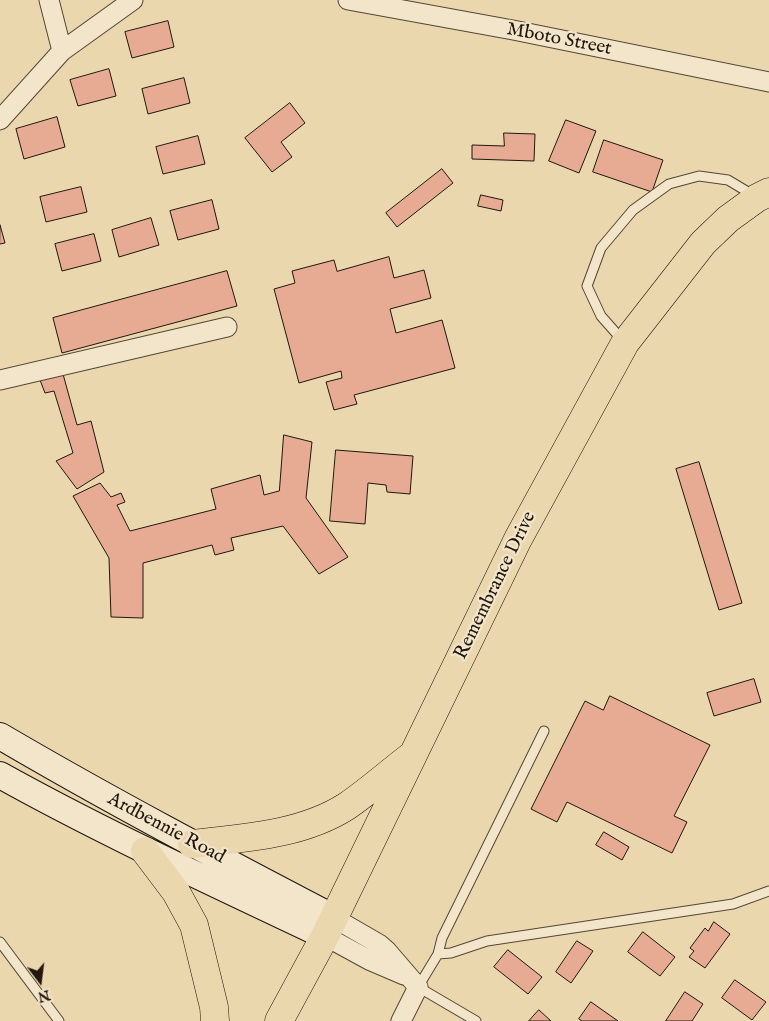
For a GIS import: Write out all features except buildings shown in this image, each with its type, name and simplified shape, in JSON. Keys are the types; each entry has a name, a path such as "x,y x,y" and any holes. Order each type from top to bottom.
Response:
{"main road":[{"name":"Remembrance Drive","path":"279,1021 330,927 518,539 625,343 703,243 728,219 763,195"},
{"name":"Ardbennie Road","path":"0,736 192,844 330,927"},
{"path":"192,844 264,836 313,822 346,806 415,753"},
{"name":"Ardbennie Road","path":"0,775 59,808 145,851 330,927"},
{"path":"145,851 176,892 194,925 214,1007 215,1021"}],"street":[{"path":"49,0 62,51"},
{"path":"0,120 62,51 133,0"},
{"name":"Mboto Street","path":"348,0 513,30 769,82"},
{"path":"0,380 227,326"},
{"path":"330,927 369,960 413,981 401,1021"}],"lane":[{"path":"625,343 601,316 587,286 601,248 633,210 669,184 699,176 728,180 763,195"},
{"path":"476,1021 413,981 438,954 442,938 544,731"},
{"path":"438,954 451,953 487,941 732,904 769,891"},
{"path":"0,942 59,1021"}]}
